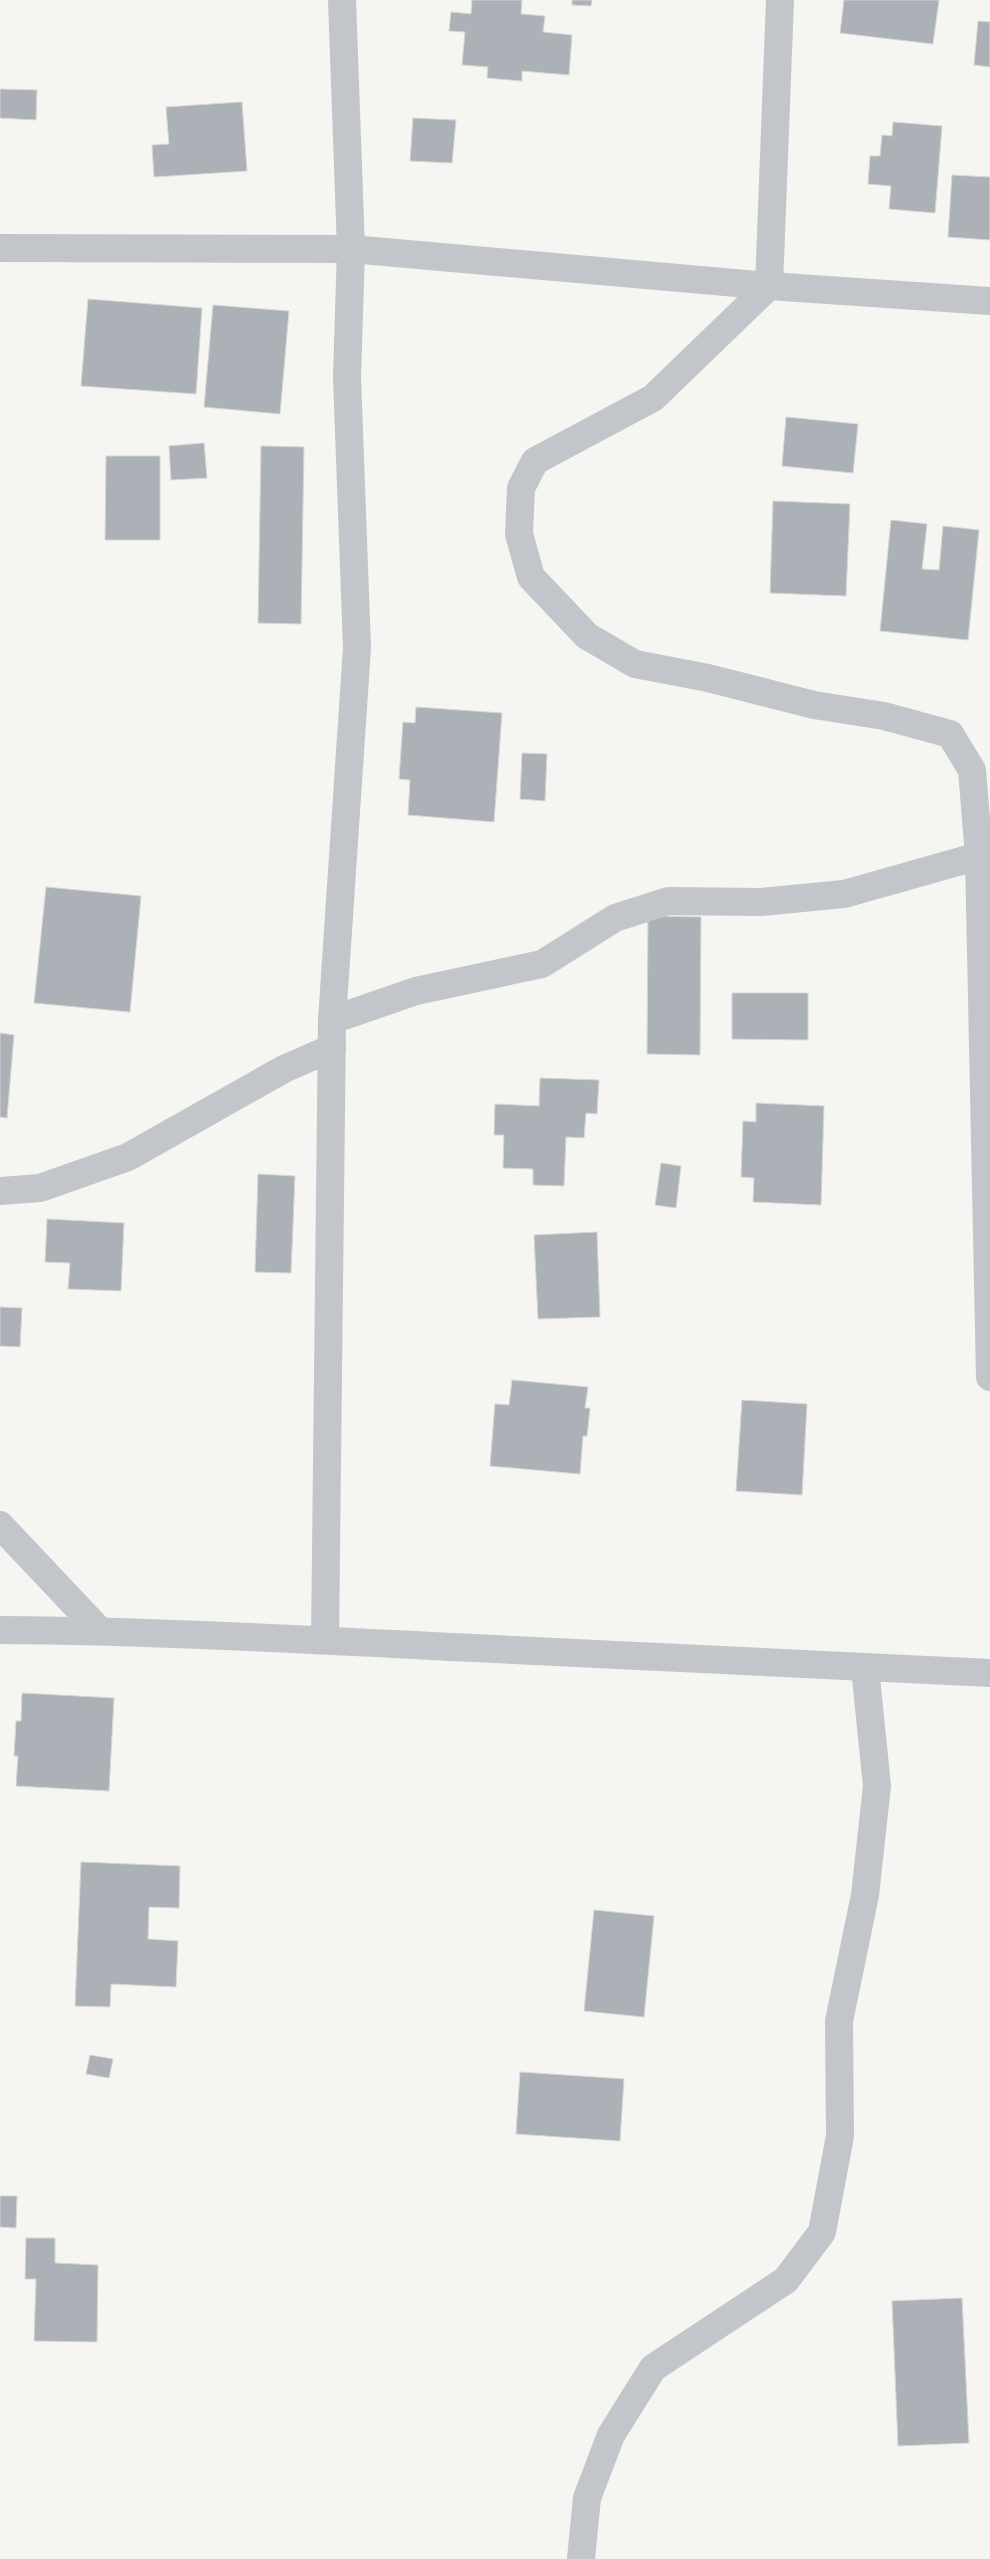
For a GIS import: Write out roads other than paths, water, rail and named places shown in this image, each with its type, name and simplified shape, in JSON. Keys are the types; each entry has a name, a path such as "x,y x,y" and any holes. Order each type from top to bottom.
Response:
{"street":[{"path":"325,1640 332,1020 356,648 347,377 351,249 342,0"},
{"path":"780,0 769,286 652,398 535,461 522,488 519,534 531,577 587,636 635,664 708,678 814,705 884,716 950,734 972,770 985,909 990,1377"},
{"path":"0,248 351,249 769,286 990,301"},
{"path":"332,1020 416,990 542,964 615,918 668,901 761,902 844,894 979,856"},
{"path":"0,1191 40,1188 128,1157 284,1069 332,1048"},
{"path":"0,1525 100,1631"},
{"path":"0,1630 100,1631 325,1640 990,1673"},
{"path":"581,2559 587,2498 611,2435 653,2368 786,2280 822,2232 840,2136 839,2021 865,1895 876,1786 865,1668"}]}
